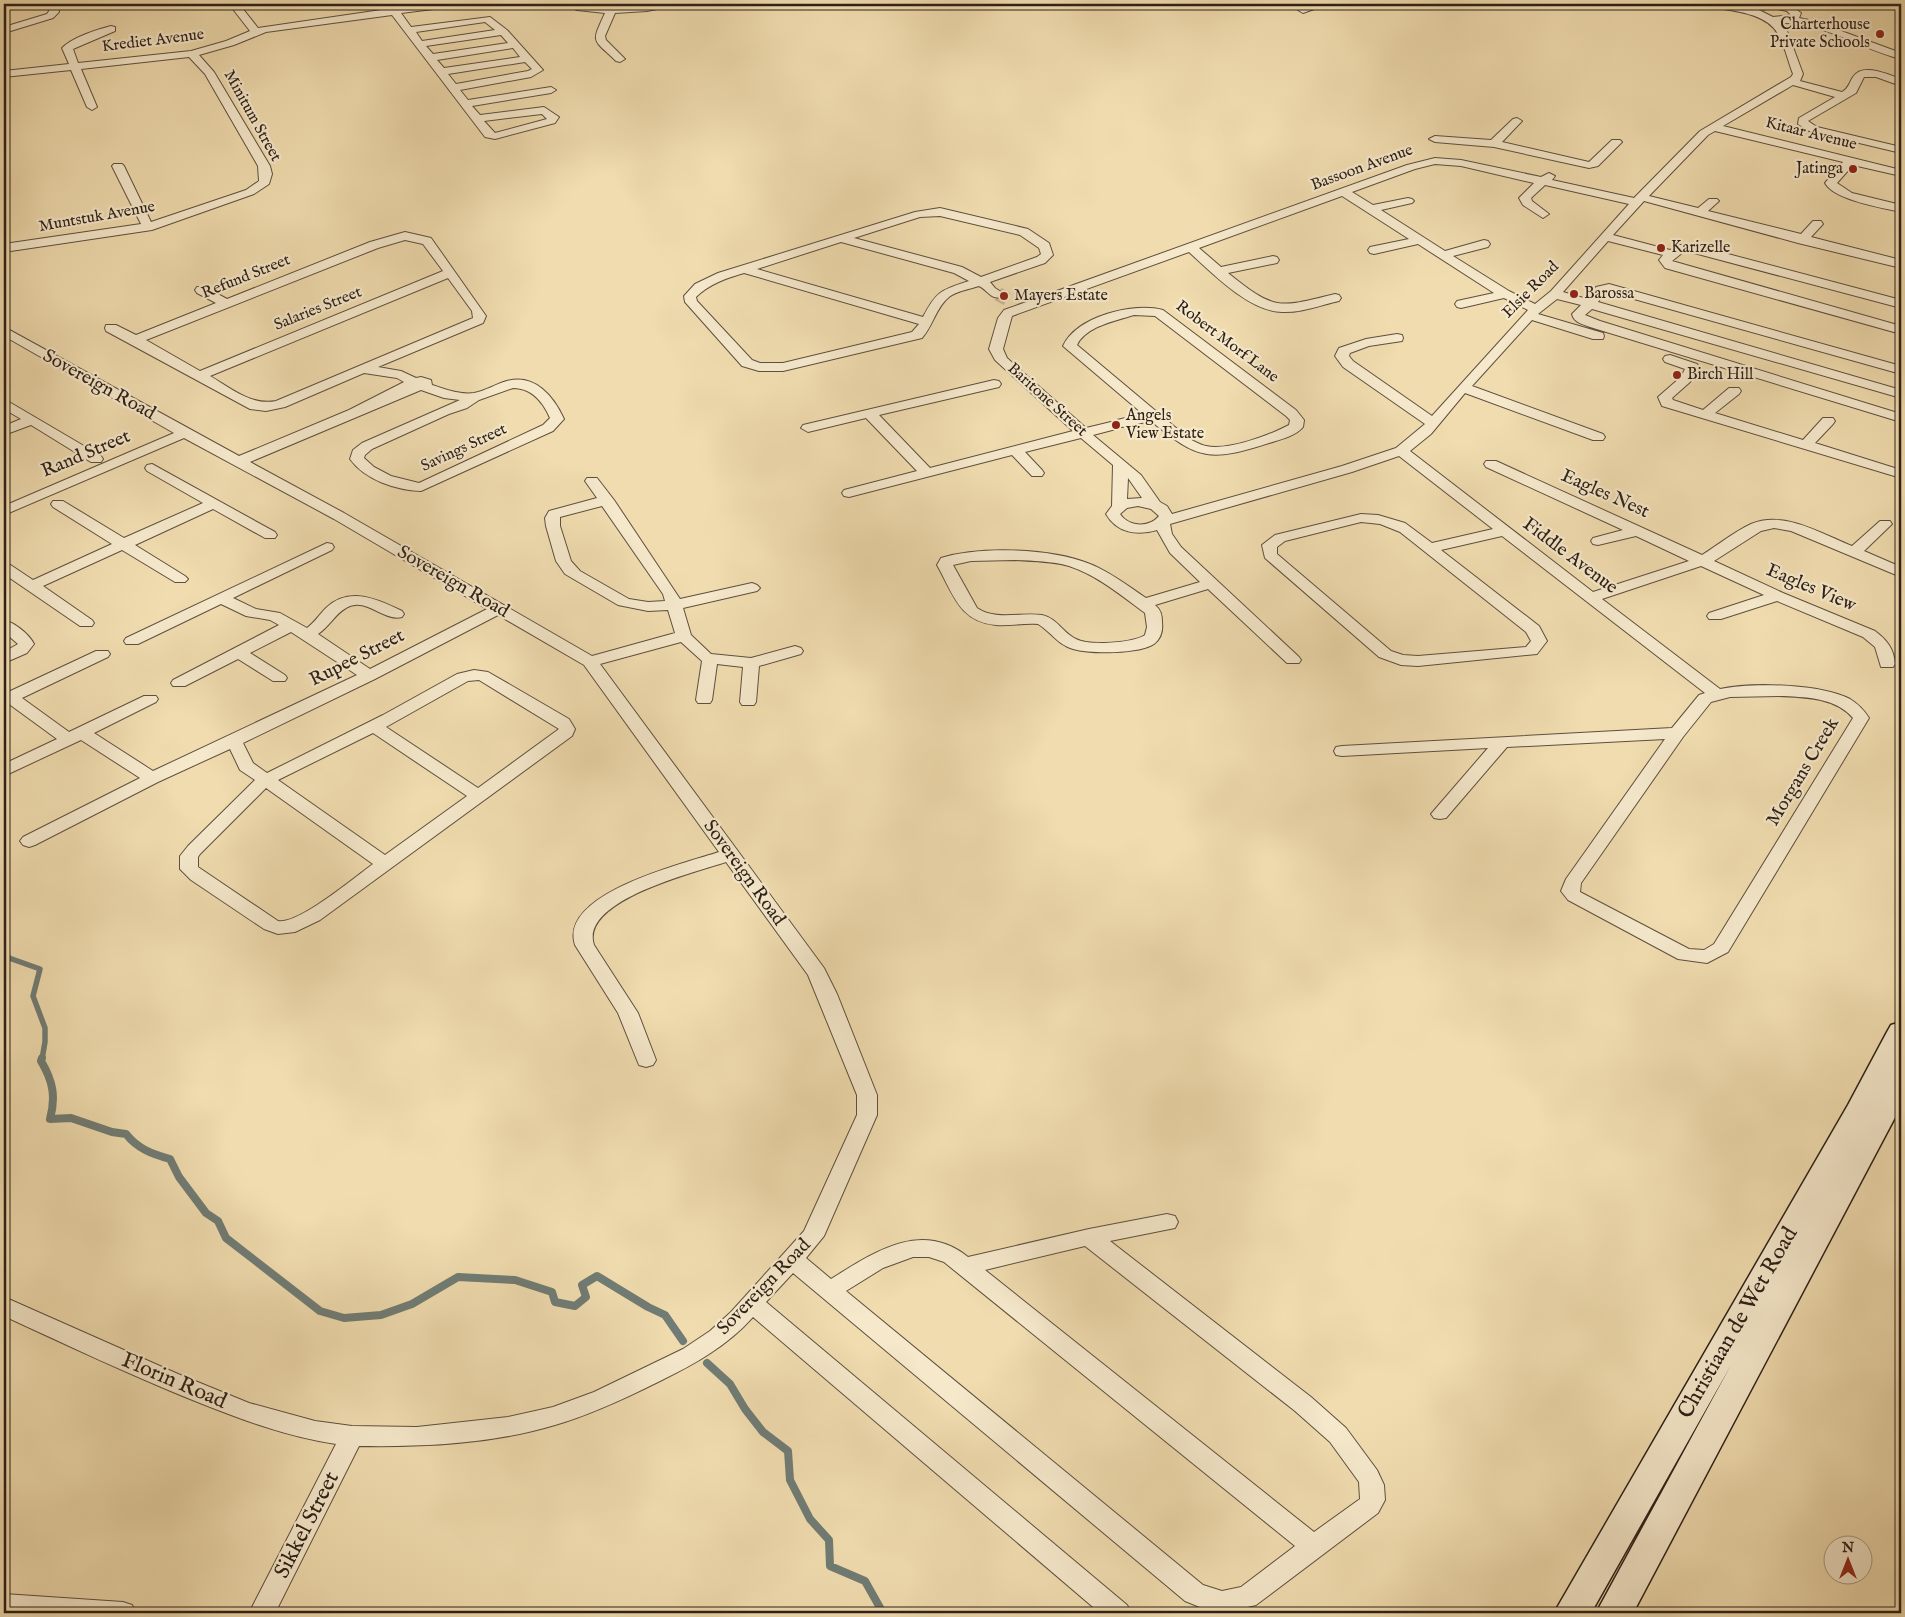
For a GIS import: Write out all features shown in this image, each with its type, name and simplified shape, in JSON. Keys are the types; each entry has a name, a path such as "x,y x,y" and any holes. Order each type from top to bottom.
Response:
{"main road":[{"name":"Christiaan de Wet Road","path":"1572,1613 1862,1105 1901,1032"},
{"name":"Christiaan de Wet Road","path":"1614,1613 1901,1079"}],"street":[{"path":"4,30 50,16 54,12 53,4"},
{"path":"234,4 256,32"},
{"name":"Krediet Avenue","path":"4,74 192,54 275,27 392,8 450,4"},
{"path":"569,4 582,7 645,10 668,4"},
{"path":"1303,10 1323,4"},
{"path":"1712,4 1755,10 1786,11 1810,24 1901,56"},
{"path":"392,8 489,135 495,136 551,121 554,117 544,110 477,119"},
{"path":"612,9 600,36 601,41 620,59"},
{"path":"1755,10 1782,31 1794,37 1819,30 1840,34"},
{"path":"1767,18 1786,11"},
{"path":"1782,31 1786,24 1786,11"},
{"path":"409,30 487,19 504,32 538,70 536,72 453,88"},
{"path":"92,107 67,48 70,45 111,29"},
{"path":"419,44 504,32"},
{"path":"1794,37 1798,74 1792,82 1844,96"},
{"path":"430,58 515,45"},
{"name":"Minitum Street","path":"192,54 208,72 264,166 266,180 250,192"},
{"path":"441,72 528,59"},
{"path":"1901,83 1878,74 1862,74 1858,77 1852,91 1803,120 1803,124 1813,129 1901,150"},
{"name":"Elsie Road","path":"1132,528 1149,528 1163,522 1347,469 1401,451 1433,424 1463,388 1533,312 1555,294 1638,200 1700,137 1713,127 1792,82"},
{"path":"465,104 551,90"},
{"path":"1494,144 1517,121"},
{"name":"Kitaar Avenue","path":"1713,127 1901,173"},
{"path":"1436,138 1494,144 1589,165 1594,164 1616,142"},
{"name":"Bassoon Avenue","path":"1192,248 1411,166 1435,161 1461,163 1543,182 1700,212 1802,240 1901,264"},
{"path":"1542,214 1527,203 1525,198 1566,161"},
{"path":"1850,161 1831,183 1833,187 1848,195 1901,209"},
{"path":"118,166 148,227"},
{"name":"Muntstuk Avenue","path":"4,248 148,227 250,192"},
{"path":"1344,192 1533,312 1688,364 1692,367 1689,376 1665,397 1666,403 1901,474"},
{"path":"1700,212 1713,200"},
{"path":"1370,209 1408,201"},
{"path":"944,212 1024,232 1045,246 1047,250 1047,255 1041,260 984,283 943,296 920,333 912,337 783,367 767,368 753,365 743,360 690,298 691,294 699,288 722,276 743,269 919,214 944,212"},
{"path":"1802,240 1817,224"},
{"name":"Refund Street","path":"416,237 427,241 480,316 478,320 391,357 280,404 266,407 250,405 136,340 395,238 416,237"},
{"path":"1604,237 1672,254"},
{"path":"841,238 958,270 984,283 991,290 1016,298"},
{"path":"1374,250 1419,240"},
{"path":"1442,254 1484,244"},
{"path":"1192,248 1264,305 1274,308 1289,308 1336,298"},
{"name":"Baritone Street","path":"1163,522 1166,516 1164,510 1156,505 1136,478 1002,360 996,349 1004,318 1016,298 1192,248"},
{"path":"1901,304 1694,249 1685,248 1672,254 1666,260 1669,265 1901,330"},
{"path":"1220,271 1274,260"},
{"path":"297,262 313,270"},
{"path":"743,269 926,322"},
{"name":"Salaries Street","path":"199,376 450,273"},
{"path":"1901,370 1618,290 1605,288 1600,290 1590,304 1578,314 1579,318 1901,417"},
{"path":"201,290 227,304"},
{"path":"1461,304 1505,294"},
{"path":"1555,294 1901,394"},
{"name":"Robert Morf Lane","path":"1133,311 1159,313 1297,420 1296,427 1276,437 1222,450 1208,451 1196,448 1183,441 1152,416 1073,350 1070,346 1071,340 1077,334 1087,328 1133,311"},
{"path":"111,328 136,340"},
{"name":"Sovereign Road","path":"4,331 185,433 339,516 590,662 817,973 868,1095 867,1115 834,1193 813,1236 793,1260 718,1337 691,1355 602,1399 554,1416 508,1426 460,1433 417,1437 352,1436"},
{"path":"1397,338 1366,343 1344,351 1342,356 1348,364 1433,424"},
{"path":"391,357 401,375"},
{"path":"362,369 401,375 423,386 442,402 444,411"},
{"name":"Savings Street","path":"524,384 533,388 554,411 557,419 548,428 434,483 421,487 406,486 394,482 362,467 357,459 358,453 367,446 444,411 462,405 474,397 500,386 524,384"},
{"path":"808,428 994,384"},
{"path":"238,462 355,412 423,386"},
{"name":"Savings Street","path":"423,386 457,396 474,397"},
{"path":"1463,388 1598,437"},
{"path":"1705,415 1734,391"},
{"path":"4,403 96,459"},
{"path":"870,414 927,472"},
{"path":"849,493 1152,416"},
{"path":"4,431 31,420"},
{"path":"1806,445 1828,421"},
{"name":"Rand Street","path":"4,511 185,433"},
{"path":"1015,450 1037,473"},
{"name":"Fiddle Avenue","path":"1401,451 1716,694"},
{"path":"1120,464 1122,484 1119,506 1113,514 1115,518 1118,522 1175,550"},
{"name":"Eagles Nest","path":"1491,464 1704,561"},
{"path":"152,468 270,535"},
{"path":"592,480 671,594 684,636 700,653 710,659 751,663 795,651"},
{"path":"607,500 554,514 552,524 568,570 627,603 644,606 675,604 752,588"},
{"name":"Elsie Road","path":"1119,506 1133,502 1156,505 1223,504"},
{"path":"31,586 214,503"},
{"path":"58,504 180,580"},
{"path":"1361,518 1375,518 1391,522 1405,529 1430,548 1533,629 1539,641 1531,651 1418,661 1401,660 1385,654 1270,555 1269,545 1280,538 1361,518"},
{"path":"1163,522 1166,534 1175,550 1293,660"},
{"path":"1592,597 1704,561 1757,527 1774,524 1802,530 1901,572"},
{"path":"1854,552 1885,524"},
{"path":"1430,548 1503,531"},
{"path":"1598,542 1640,531"},
{"path":"132,641 327,547"},
{"path":"1148,607 1154,630 1150,639 1142,644 1126,646 1076,645 1068,642 1050,623 1042,620 992,619 978,616 971,611 945,565 950,559 972,556 1025,557 1065,561 1085,567 1148,607 1214,588"},
{"name":"Eagles View","path":"1704,561 1778,596 1869,634 1880,641 1886,649 1887,664"},
{"path":"4,567 86,623"},
{"path":"1715,616 1778,596"},
{"path":"221,598 252,613 274,616 292,625 369,676"},
{"path":"307,634 324,623 332,610 356,599 363,600 396,614"},
{"name":"Rupee Street","path":"28,841 152,778 369,676 498,608"},
{"path":"4,625 24,640 26,644 21,650 4,658"},
{"path":"179,683 292,625"},
{"path":"590,662 684,636"},
{"path":"240,653 279,678"},
{"path":"7,698 102,654"},
{"path":"704,700 710,659"},
{"path":"748,702 751,663"},
{"path":"482,675 563,723 567,729 566,732 313,916 287,928 271,925 189,869 189,856 265,780 374,726 463,677 482,675"},
{"name":"Morgans Creek","path":"1677,733 1572,883 1570,891 1574,896 1685,955 1707,957 1721,948 1861,718 1850,706 1820,695 1779,692 1716,694"},
{"path":"1342,751 1677,733 1705,698 1716,694"},
{"path":"7,698 152,778"},
{"path":"4,771 150,699"},
{"path":"374,726 479,796"},
{"path":"234,741 246,766 386,864"},
{"path":"1440,814 1502,742"},
{"path":"646,1060 632,1021 589,953 583,939 583,926 590,916 611,897 632,887 730,854"},
{"path":"965,1266 1089,1237 1167,1222"},
{"path":"793,1260 1194,1592 1222,1602 1247,1597 1369,1506 1373,1500 1372,1485 1369,1477 1338,1435 1303,1404 1089,1237"},
{"path":"830,1290 884,1259 915,1248 939,1250 952,1256 1313,1546"},
{"path":"752,1303 1118,1613"},
{"name":"Florin Road","path":"4,1306 170,1381 245,1411 315,1431 352,1436"},
{"name":"Sikkel Street","path":"262,1613 352,1436"},
{"path":"4,1605 123,1613"}],"waterway":[{"path":"4,949 9,958 40,969 33,996 45,1028 42,1059"},
{"path":"42,1058 41,1061 51,1082 53,1096 50,1119 71,1118 112,1132 126,1134 135,1144 170,1159 179,1177 206,1213 218,1221 226,1238 320,1311 344,1318 381,1315 412,1304 458,1277 515,1280 552,1292 555,1302 575,1306 586,1297 582,1285 597,1276 648,1307 665,1315 683,1341"},
{"path":"707,1363 730,1384 745,1409 763,1432 788,1451 790,1480 810,1519 829,1540 830,1566 865,1581 883,1613"}],"tunnel":[{"path":"998,294 1007,299"}],"place":[{"name":"Charterhouse Private Schools","path":"1880,34"},
{"name":"Jatinga","path":"1853,169"},
{"name":"Karizelle","path":"1661,248"},
{"name":"Barossa","path":"1574,294"},
{"name":"Mayers Estate","path":"1004,296"},
{"name":"Birch Hill","path":"1677,375"},
{"name":"Angels View Estate","path":"1116,425"}]}
